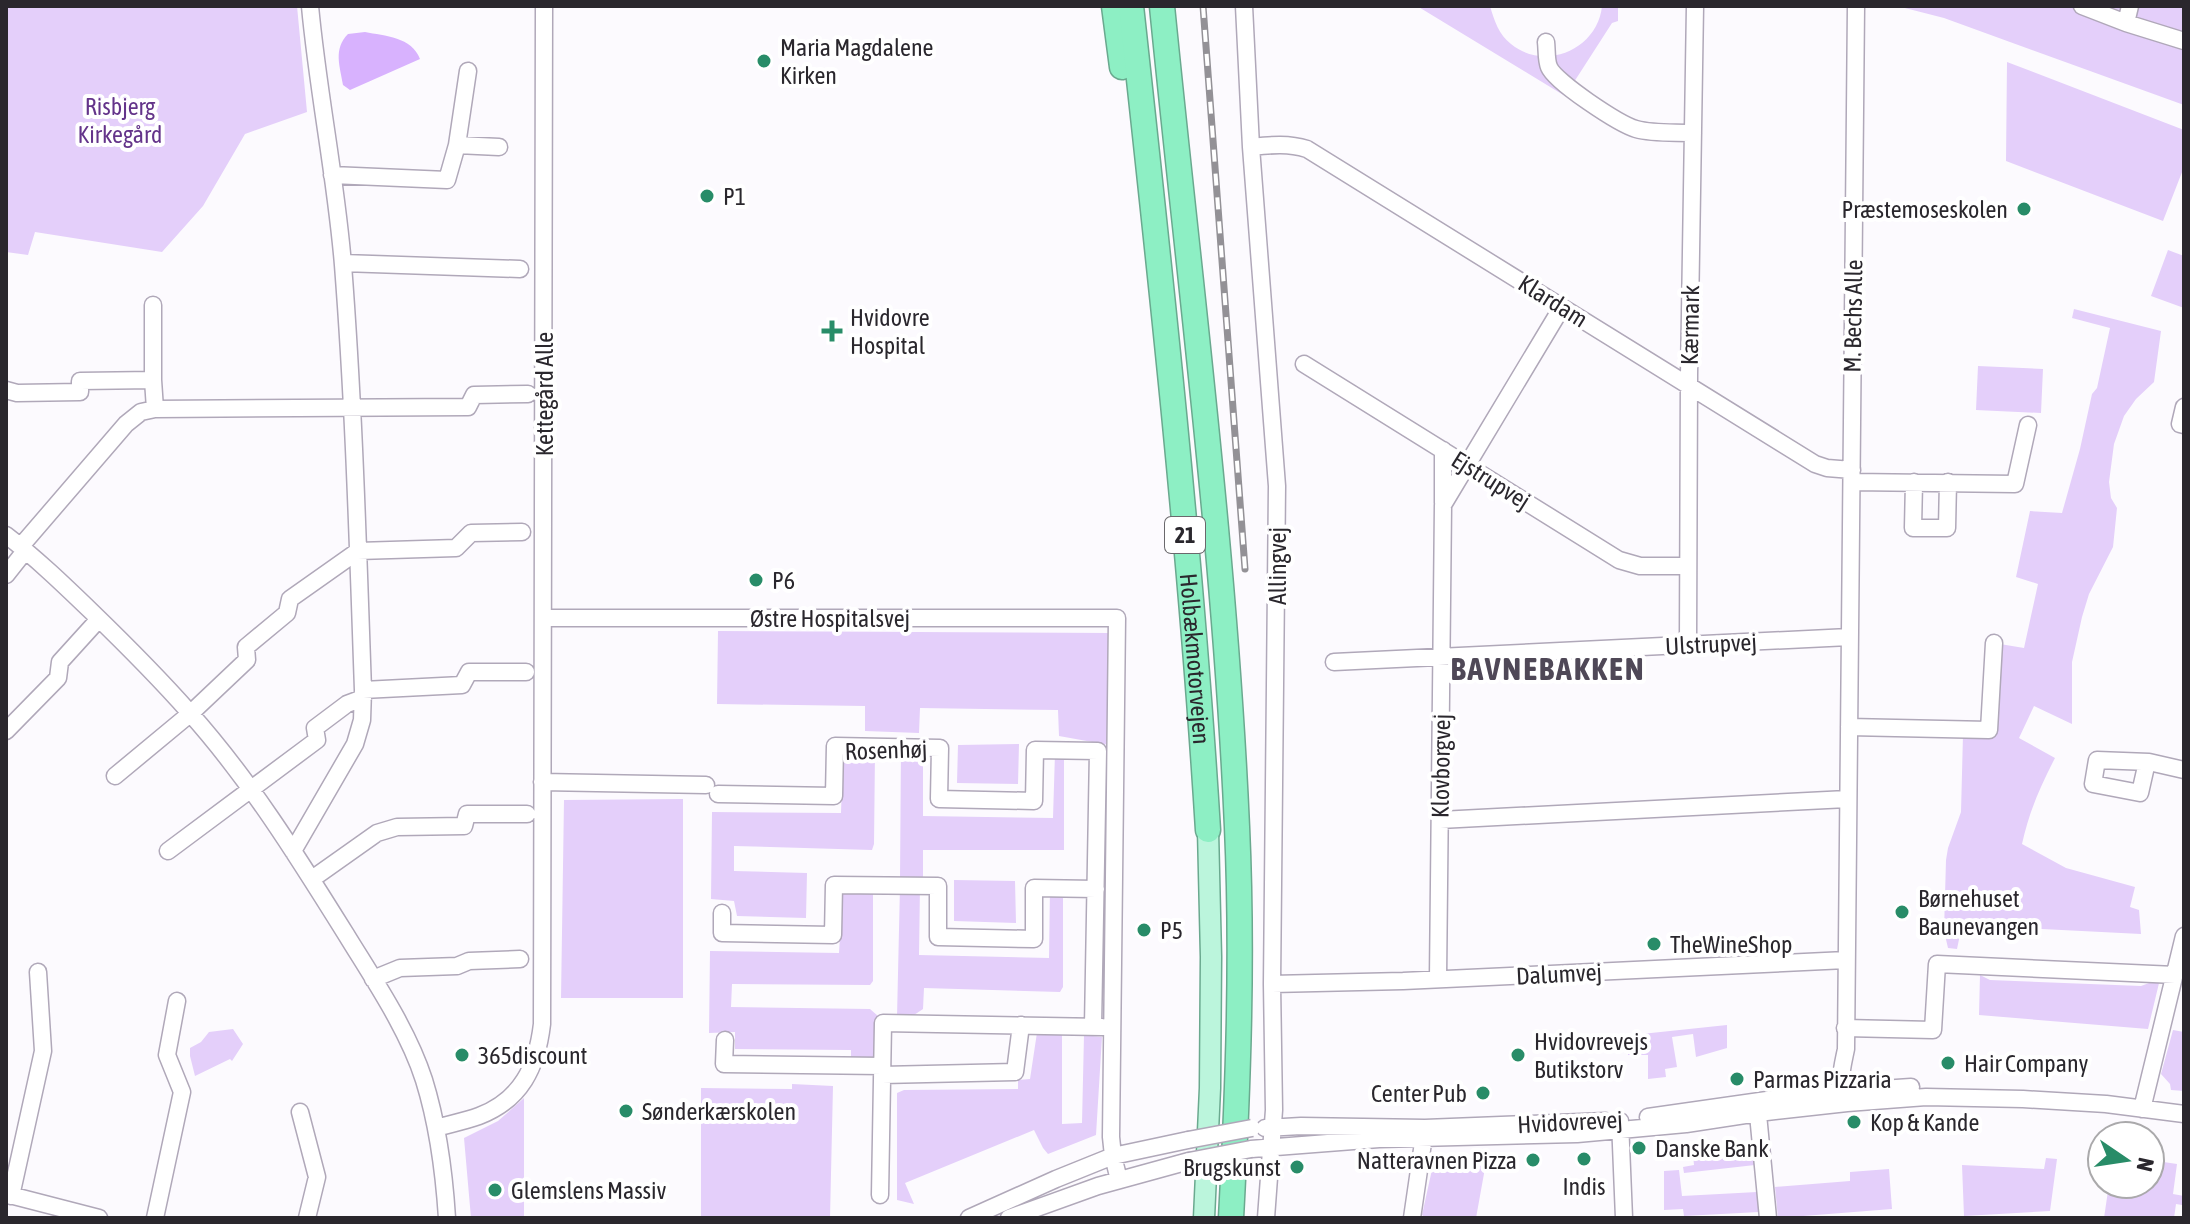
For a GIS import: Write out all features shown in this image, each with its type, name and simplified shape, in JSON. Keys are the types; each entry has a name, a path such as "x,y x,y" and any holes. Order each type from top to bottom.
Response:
{"highway":[{"path":"1114,6 1152,299 1170,368"},
{"name":"Holbækmotorvejen","path":"1131,6 1170,368 1208,830"},
{"name":"Holbækmotorvejen","path":"1162,6 1230,695 1240,954 1238,1088 1231,1218"}],"main road":[{"name":"Holbækmotorvejen","path":"1204,1218 1210,1088 1208,830"}],"street":[{"path":"293,851 355,744 362,720 363,694 343,263 314,57 310,6"},
{"name":"Kettegård Alle","path":"436,1128 480,1116 498,1105 516,1091 529,1074 539,1049 542,1015 544,618 544,6"},
{"name":"Allingvej","path":"1244,6 1251,147 1277,486 1273,1128 1266,1218"},
{"name":"Kærmark","path":"1688,645 1695,6"},
{"name":"M. Bechs Alle","path":"1847,1095 1851,1074 1845,1028 1856,6"},
{"path":"2082,6 2128,14 2184,41"},
{"path":"1546,42 1548,66 1556,78 1616,119 1646,132 1693,133"},
{"path":"332,175 447,180 457,145 468,71"},
{"name":"Klardam","path":"1251,147 1279,144 1307,149 1815,464 1852,476"},
{"path":"457,145 499,147"},
{"path":"343,263 520,269"},
{"path":"148,411 153,380 153,305"},
{"name":"Klovborgvej","path":"1443,505 1562,307"},
{"name":"Ejstrupvej","path":"1304,364 1619,560 1640,566 1688,566"},
{"path":"6,390 17,393 80,392 80,381 153,380"},
{"path":"6,575 23,549 126,424 148,411 468,407 474,395 528,394"},
{"path":"2184,407 2180,424 2184,425"},
{"path":"1852,476 1914,482 2015,484 2028,425"},
{"name":"Klovborgvej","path":"1438,979 1443,450"},
{"path":"1914,482 1913,528 1947,528 1948,482"},
{"path":"115,776 191,713 247,660 246,647 287,613 290,599 358,551 456,548 471,533 522,532"},
{"path":"6,535 99,619 191,713 251,790 312,879 373,979 424,1079 443,1161 447,1218"},
{"name":"Østre Hospitalsvej","path":"544,618 1117,618 1111,1027"},
{"path":"6,731 58,678 60,662 99,619"},
{"name":"Ulstrupvej","path":"1334,662 1849,637"},
{"path":"1849,727 1989,730 1994,643"},
{"path":"168,851 317,740 315,728 363,694 462,685 469,672 526,672"},
{"name":"Rosenhøj","path":"542,782 834,796 835,746 940,748 939,799 1034,801 1035,750 1098,751 1093,1026"},
{"path":"2147,762 2184,770"},
{"path":"1440,820 1847,799"},
{"path":"312,879 377,833 397,827 464,826 467,814 527,814"},
{"path":"722,913 722,933 833,935 834,885 938,886 938,937 1034,939 1034,888 1096,889"},
{"path":"2142,1103 2184,936"},
{"path":"373,979 400,968 520,959"},
{"name":"Dalumvej","path":"1272,984 1846,960"},
{"path":"1845,1028 1933,1030 1937,964 2175,975"},
{"path":"38,972 43,1051 9,1195 99,1218"},
{"path":"155,1218 182,1092 167,1055 177,1001"},
{"path":"880,1195 883,1023 1111,1027 1111,1137 1119,1180"},
{"path":"725,1040 724,1064 882,1071 1015,1072 1021,1025"},
{"name":"Hvidovrevej","path":"969,1218 1113,1156 1252,1128 1301,1126 1425,1134 1570,1134 1620,1125 1686,1124 1757,1107 1926,1087 1990,1087 2107,1094 2184,1114"},
{"name":"Hvidovrevej","path":"2142,1103 2184,1104"},
{"path":"1757,1107 1768,1218"},
{"path":"300,1112 317,1177 307,1218"},
{"path":"1620,1125 1624,1218"},
{"path":"1412,1218 1425,1134"},
{"name":"Hvidovrevej","path":"1009,1218 1082,1191 1189,1161 1251,1149 1425,1134"}],"green space":[{"name":"Risbjerg Kirkegård","path":"6,6 297,6 307,112 245,134 203,206 162,252 35,232 28,255 6,252"},
{"path":"1417,6 1490,6 1503,36 1525,52 1539,56 1568,52 1580,44 1591,34 1602,6 1618,6 1618,21 1612,23 1565,96"},
{"path":"2184,6 2184,105 1944,18 1901,7"},
{"path":"2007,62 2184,130 2184,167 2163,221 2006,161"},
{"path":"2168,250 2184,256 2184,308 2151,296"},
{"path":"2074,309 2161,331 2154,382 2124,416 2114,444 2109,482 2111,498 2117,508 2113,547 2089,594 2082,617 2072,662 2072,724 2034,706 2019,738 2055,758 2036,800 2022,844 2066,868 2135,887 2130,907 2139,910 2141,934 1962,925 1957,949 1948,948 1944,931 1946,860 1961,812 1963,735 1990,733 1994,643 2024,648 2038,584 2016,577 2030,511 2062,513 2092,394 2097,388 2110,328 2072,318"},
{"path":"1978,366 2043,369 2041,413 1976,410"},
{"path":"718,631 1109,633 1109,745 1059,736 1058,710 920,708 919,733 865,731 865,706 717,704"},
{"path":"1019,744 1018,784 957,783 958,745"},
{"path":"901,748 923,752 923,816 1053,818 1055,753 1067,754 1064,760 1064,850 923,850 923,880 900,879"},
{"path":"843,751 875,752 872,850 734,846 734,871 807,873 806,918 737,916 734,901 711,899 712,812 841,813"},
{"path":"683,799 683,998 561,998 564,800"},
{"path":"954,880 1015,881 1016,923 954,921"},
{"path":"843,885 873,885 873,981 870,985 732,984 731,1007 870,1009 878,1016 876,1057 851,1066 851,1050 735,1049 735,1032 709,1033 710,951 839,953"},
{"path":"900,886 920,886 919,955 1049,958 1050,888 1063,888 1063,987 1060,992 924,988 923,1009 914,1015 897,1017"},
{"path":"1980,975 1990,980 2141,986 2160,979 2148,1029 1979,1015"},
{"path":"1727,1025 1727,1048 1696,1057 1693,1034 1672,1037 1677,1067 1665,1069 1666,1077 1648,1079 1648,1055 1628,1055 1628,1050 1633,1049 1632,1035"},
{"path":"1038,1026 1062,1026 1062,1124 1082,1123 1084,1035 1102,1037 1096,1135 1048,1154 1034,1130 905,1183 914,1204 897,1200 897,1093 904,1090 1018,1089 1018,1080 1030,1079"},
{"path":"233,1029 243,1044 232,1061 230,1059 195,1076 190,1048 201,1042 209,1032"},
{"path":"2173,1030 2184,1032 2184,1091 2171,1090 2161,1074"},
{"path":"792,1084 833,1086 830,1218 701,1218 701,1088 792,1089"},
{"path":"524,1098 524,1218 471,1218 464,1138 498,1121"},
{"path":"1753,1150 1755,1165 1684,1173 1683,1167 1694,1165 1693,1155"},
{"path":"1487,1157 1476,1218 1426,1218 1422,1215 1433,1165 1440,1159"},
{"path":"2046,1158 2057,1159 2050,1211 1964,1216 1962,1165 2044,1169"},
{"path":"2166,1162 2177,1164 2173,1194 2184,1196 2182,1205 2176,1204 2174,1218 2104,1218 2107,1200 2166,1200"},
{"path":"1889,1169 1892,1209 1778,1218 1775,1187 1850,1181 1850,1172"},
{"path":"1679,1170 1682,1196 1757,1192 1759,1212 1684,1216 1683,1209 1664,1210 1664,1171"}],"shaded area":[{"path":"365,32 404,42 420,59 350,90 343,85 340,46 348,34"}],"railway":[{"path":"1203,6 1245,569"}],"place":[{"name":"Maria Magdalene Kirken","path":"764,61"},
{"name":"P1","path":"707,196"},
{"name":"Præstemoseskolen","path":"2024,209"},
{"name":"Hvidovre Hospital","path":"832,331"},
{"name":"P6","path":"756,580"},
{"name":"Børnehuset Baunevangen","path":"1902,912"},
{"name":"P5","path":"1144,930"},
{"name":"TheWineShop","path":"1654,944"},
{"name":"365discount","path":"462,1055"},
{"name":"Hvidovrevejs Butikstorv","path":"1518,1055"},
{"name":"Hair Company","path":"1948,1063"},
{"name":"Parmas Pizzaria","path":"1737,1079"},
{"name":"Center Pub","path":"1483,1093"},
{"name":"Sønderkærskolen","path":"626,1111"},
{"name":"Kop & Kande","path":"1854,1122"},
{"name":"Danske Bank","path":"1639,1148"},
{"name":"Indis","path":"1584,1159"},
{"name":"Natteravnen Pizza","path":"1533,1160"},
{"name":"Brugskunst","path":"1297,1167"},
{"name":"Glemslens Massiv","path":"495,1190"}],"district":[{"name":"BAVNEBAKKEN","path":"1548,668"}]}
